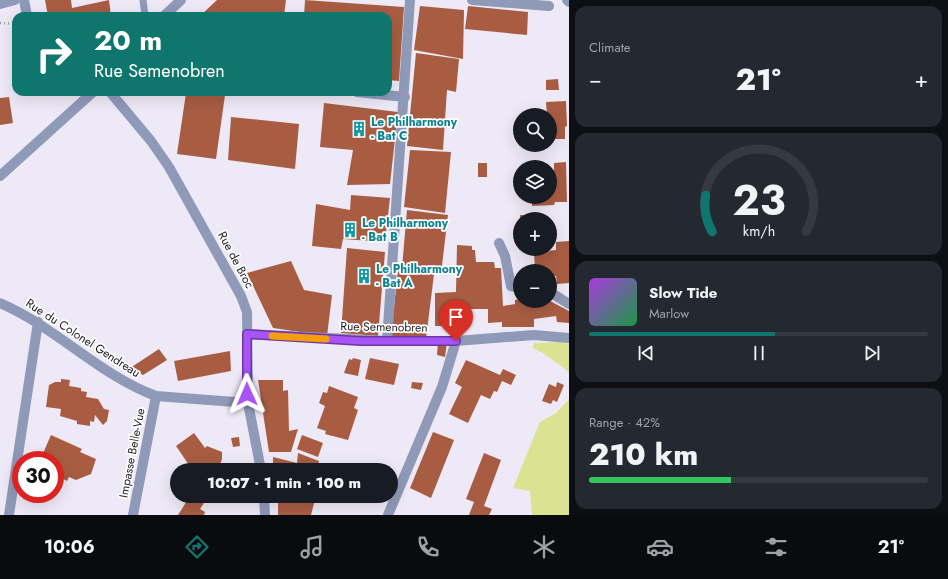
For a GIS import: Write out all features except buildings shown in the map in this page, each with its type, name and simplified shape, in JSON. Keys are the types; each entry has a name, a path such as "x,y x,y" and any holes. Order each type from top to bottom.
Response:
{"street":[{"path":"0,4 15,0"},
{"path":"24,0 26,12"},
{"path":"168,12 181,0"},
{"path":"387,341 405,97 410,0"},
{"path":"472,0 549,6"},
{"path":"0,176 88,96"},
{"name":"Rue de Broc","path":"113,96 151,141 177,181 241,296 247,312 248,403 260,463"},
{"path":"392,96 405,97"},
{"path":"499,243 505,256 511,286 513,286"},
{"path":"557,296 569,304"},
{"name":"Rue du Colonel Gendreau","path":"0,303 38,322 103,369 143,391 156,396 248,403"},
{"path":"9,515 38,322"},
{"name":"Rue Semenobren","path":"247,334 387,341 456,341 534,335 569,338"},
{"path":"388,515 442,387 456,341"},
{"name":"Impasse Belle-Vue","path":"133,515 156,396"},
{"path":"264,503 265,515"}],"lane":[{"path":"143,0 144,12"}],"path":[{"path":"0,23 12,24"}],"green space":[{"path":"561,342 569,344 569,372 543,353 533,348 534,343"},
{"path":"569,399 569,515 532,515 530,491 513,488 540,422 556,413"}],"slow traffic":[{"path":"272,336 326,339"}],"place":[{"name":"Le Philharmony - Bat C","path":"359,129"},
{"name":"Le Philharmony - Bat B","path":"350,230"},
{"name":"Le Philharmony - Bat A","path":"364,276"}],"route":[{"path":"247,394 247,334 361,341 456,341"}]}
